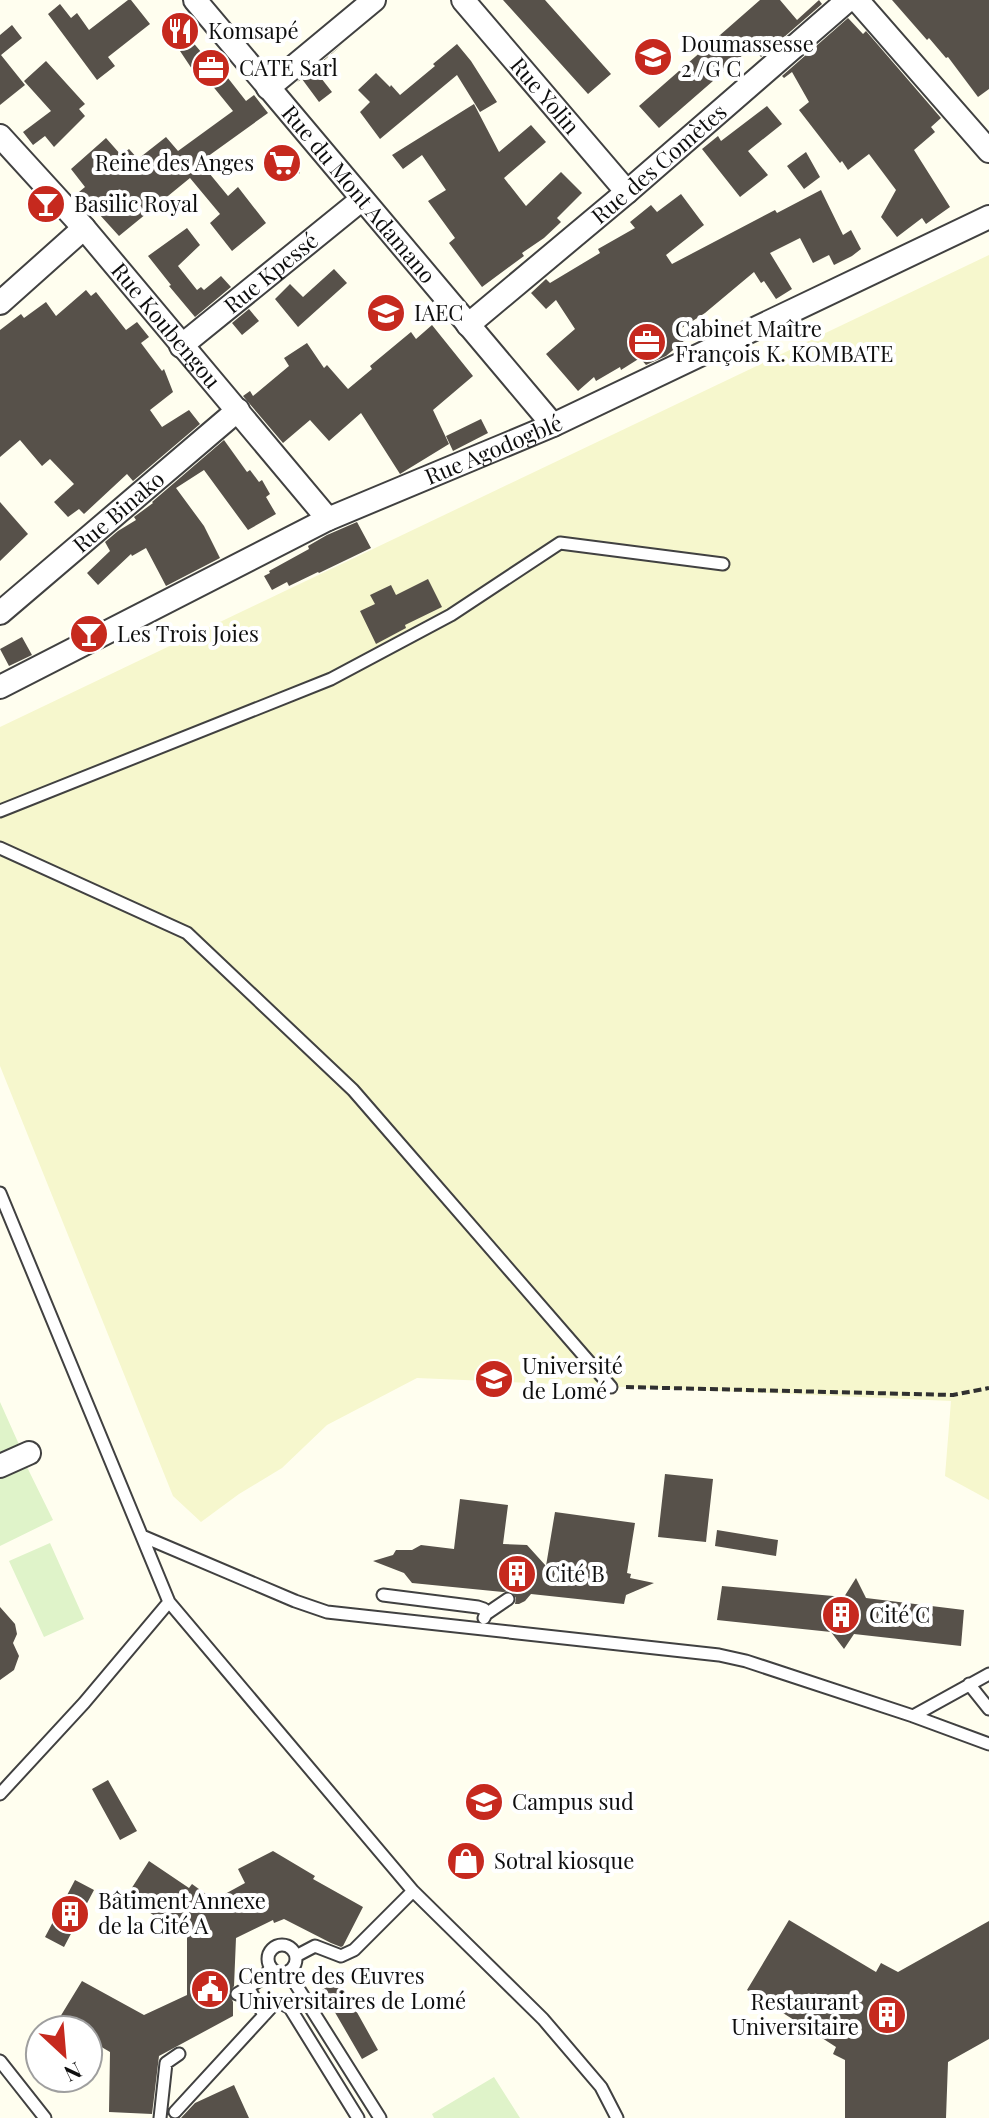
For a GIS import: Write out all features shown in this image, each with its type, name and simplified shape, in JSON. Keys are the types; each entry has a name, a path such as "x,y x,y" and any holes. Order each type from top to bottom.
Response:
{"street":[{"name":"Rue du Mont Adamano","path":"195,0 553,425"},
{"path":"268,88 374,0"},
{"name":"Rue Yolin","path":"463,0 627,192"},
{"name":"Rue des Comètes","path":"468,325 848,0"},
{"path":"857,0 986,143"},
{"name":"Rue Koubengou","path":"0,136 84,228 328,519"},
{"name":"Rue Kpessé","path":"181,346 361,200"},
{"name":"Rue Agodogblé","path":"0,687 328,519 553,425 989,217"},
{"path":"0,303 84,228"},
{"name":"Rue Binako","path":"0,613 238,410"},
{"path":"0,1466 29,1453"}],"lane":[{"path":"0,811 331,679 451,615 560,543 723,564"},
{"path":"0,848 187,933 353,1090 611,1387"},
{"path":"0,1193 169,1602 413,1891 543,2019 601,2087 617,2118"},
{"path":"142,1536 327,1612 719,1655 913,1716 989,1744"},
{"path":"383,1595 478,1607 484,1609 486,1614"},
{"path":"477,1628 486,1614 508,1599"},
{"path":"0,1794 84,1703 169,1602"},
{"path":"913,1716 989,1674"},
{"path":"969,1684 989,1709"},
{"path":"296,1956 288,1946 275,1946 267,1962 275,1972 288,1972 293,1968 296,1956 315,1946 341,1956 354,1950 413,1891"},
{"path":"237,1994 265,1977 270,1968"},
{"path":"288,1972 380,2118"},
{"path":"248,1987 264,2015"},
{"path":"175,2112 277,2001 290,2008 358,2118"},
{"path":"160,2118 166,2063 179,2054"},
{"path":"0,2061 45,2118"}],"path":[{"path":"611,1387 953,1395 989,1388"}],"green space":[{"path":"989,255 989,1500 945,1476 951,1401 417,1378 327,1425 282,1468 201,1522 173,1496 0,1066 0,727"},
{"path":"0,1402 21,1449 0,1458"},
{"path":"26,1465 53,1520 0,1546 0,1478"},
{"path":"50,1543 84,1619 44,1637 9,1561"},
{"path":"494,2077 520,2118 434,2118 432,2114"}],"building":[{"path":"128,0 150,24 108,57 115,66 97,80 48,14 60,4 71,18 77,13 89,30"},
{"path":"503,0 545,0 611,74 588,94"},
{"path":"760,0 780,0 797,20 819,0 822,4 761,57 752,47 659,128 639,106"},
{"path":"892,0 989,0 989,89 978,97 948,57 929,38 927,40"},
{"path":"848,18 863,34 866,31 941,118 931,127 935,132 914,150 950,207 926,224 922,218 897,237 881,217 896,190 869,154 848,170 842,161 840,163 799,110 809,102 792,72 784,78 782,76"},
{"path":"174,20 207,59 192,69 164,27"},
{"path":"12,25 22,38 1,55 25,85 0,105 0,35"},
{"path":"343,44 314,69 332,92 319,102 302,79 297,82"},
{"path":"457,44 497,102 480,112 457,75 380,139 360,112 370,102 358,90 376,73 400,95"},
{"path":"46,61 85,104 79,109 85,116 54,147 45,136 33,145 23,132 51,111 24,81"},
{"path":"224,73 246,101 254,95 268,113 200,162 228,196 238,187 266,223 232,251 210,223 220,214 190,178 119,236 79,192 85,187 71,169 106,138 121,155 129,149 138,159 166,137 178,151 233,111 211,84"},
{"path":"474,104 499,152 531,125 546,142 504,178 526,206 561,172 582,193 557,218 561,222 544,238 482,287 449,243 455,238 428,201 446,190 422,155 403,169 392,155"},
{"path":"767,106 782,124 748,151 768,175 740,197 702,149 718,136 721,141"},
{"path":"290,152 300,173 284,181 274,160"},
{"path":"806,152 820,177 804,189 787,166"},
{"path":"821,190 843,235 851,230 861,249 852,256 834,265 829,255 813,263 800,238 770,253 792,289 776,299 754,272 705,313 677,331 685,340 666,356 646,365 640,358 596,381 594,377 578,391 546,354 575,329 556,300 546,309 531,293 546,279 550,283 600,253 598,249 635,228 630,222 651,205 657,212 681,194 704,225 666,255 672,264 775,210 777,213"},
{"path":"187,228 200,245 178,266 197,290 201,287 204,290 221,276 231,287 195,317 148,256"},
{"path":"334,269 347,283 298,327 275,299 290,284 303,297"},
{"path":"86,290 91,296 96,292 126,330 137,322 149,337 141,343 162,371 164,369 173,392 150,410 162,427 189,410 200,424 133,481 127,474 84,514 79,509 68,517 54,502 74,484 50,459 42,466 20,440 0,457 0,330 21,314 24,318 46,302 56,316"},
{"path":"249,309 259,321 242,335 232,323"},
{"path":"432,325 473,376 433,410 449,444 400,474 361,413 329,441 310,420 283,443 243,396 250,391 253,396 289,366 284,358 307,343 324,368 327,365 348,389 411,332 416,339"},
{"path":"481,419 488,433 453,451 446,436"},
{"path":"224,440 247,472 250,470 259,482 262,480 270,494 266,497 276,514 248,530 204,470 176,488 204,526 220,558 166,586 146,548 131,554 98,585 87,573 110,551 105,542 136,520 134,517"},
{"path":"0,502 28,534 0,561"},
{"path":"357,522 371,548 289,586 287,582 272,590 264,576 269,571 309,549 308,546 327,535"},
{"path":"428,579 442,607 376,644 360,611 375,604 370,595 391,585 396,595"},
{"path":"22,637 32,655 9,666 0,649"},
{"path":"665,1474 713,1479 706,1542 658,1537"},
{"path":"460,1499 508,1505 503,1544 527,1545 546,1566 555,1512 635,1523 627,1573 631,1574 630,1578 654,1583 626,1595 624,1604 531,1594 525,1601 515,1604 516,1598 511,1591 412,1583 404,1573 373,1561 393,1555 396,1550 412,1550 421,1545 454,1549"},
{"path":"717,1530 778,1540 776,1556 715,1546"},
{"name":"Cité C","path":"856,1578 866,1598 964,1610 961,1646 854,1634 844,1649 831,1632 717,1620 722,1586 844,1597"},
{"path":"0,1607 15,1624 17,1634 13,1643 19,1656 14,1670 0,1680"},
{"path":"108,1780 137,1831 120,1840 92,1789"},
{"path":"273,1851 315,1876 313,1879 363,1907 341,1947 284,1919 274,1923 273,1920 236,1938 234,1986 229,1993 233,2016 159,2056 152,2114 109,2112 110,2052 104,2048 104,2014 62,2014 82,1981 144,2015 187,1995 187,1937 126,1897 149,1861 189,1888 192,1884 214,1900 245,1883 238,1869"},
{"name":"Bâtiment Annexe de la Cité A","path":"75,1880 94,1890 64,1947 45,1937"},
{"name":"Restaurant Universitaire","path":"789,1920 876,1972 881,1963 898,1972 989,1921 989,2039 948,2062 946,2118 845,2118 845,2060 833,2054 836,2047 747,1990"},
{"path":"339,1980 378,2050 362,2059 322,1990"},
{"path":"234,2085 249,2118 181,2118 195,2103"}],"place":[{"name":"Komsapé","path":"180,31"},
{"name":"Doumassesse 2 /G C","path":"653,57"},
{"name":"CATE Sarl","path":"211,68"},
{"name":"Reine des Anges","path":"282,163"},
{"name":"Basilic Royal","path":"46,204"},
{"name":"IAEC","path":"386,313"},
{"name":"Cabinet Maître François K. KOMBATE","path":"647,342"},
{"name":"Les Trois Joies","path":"89,634"},
{"name":"Université de Lomé","path":"494,1379"},
{"name":"Cité B","path":"517,1574"},
{"name":"Cité C","path":"841,1615"},
{"name":"Campus sud","path":"484,1802"},
{"name":"Sotral kiosque","path":"466,1861"},
{"name":"Bâtiment Annexe de la Cité A","path":"70,1914"},
{"name":"Centre des Œuvres Universitaires de Lomé","path":"210,1989"},
{"name":"Restaurant Universitaire","path":"887,2015"}]}
